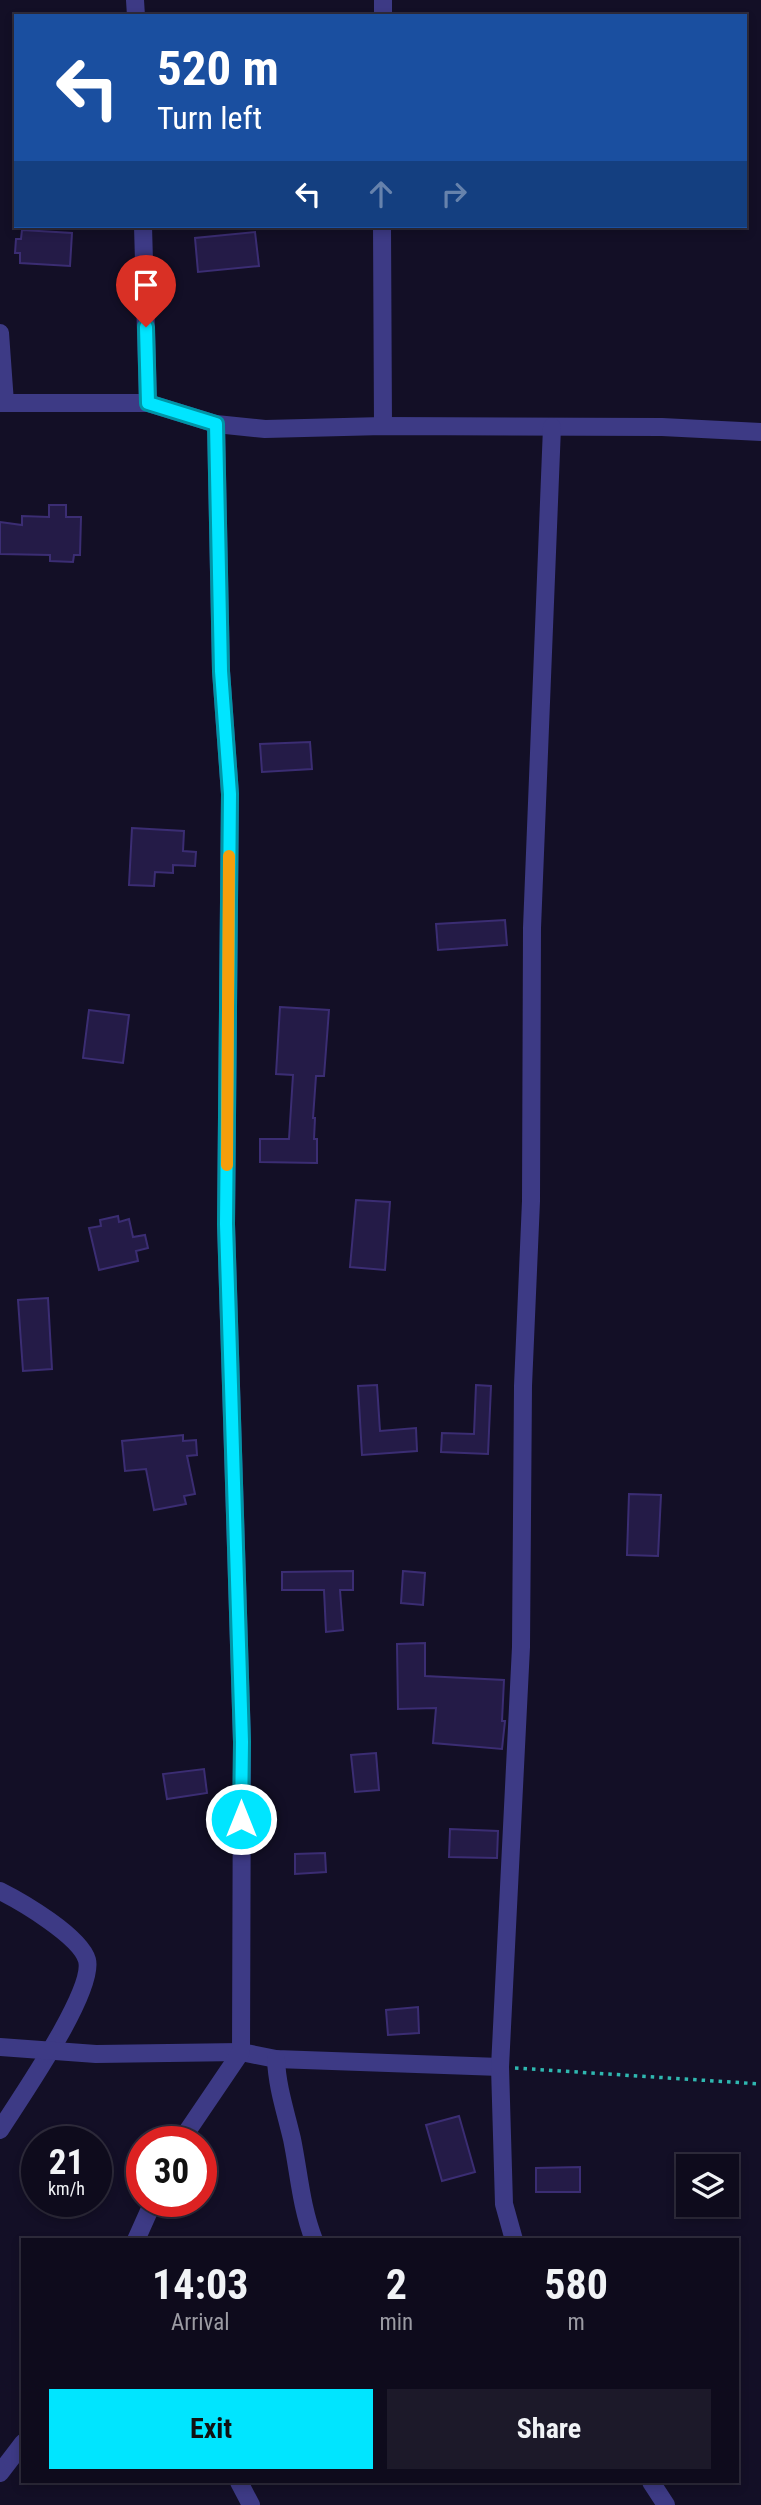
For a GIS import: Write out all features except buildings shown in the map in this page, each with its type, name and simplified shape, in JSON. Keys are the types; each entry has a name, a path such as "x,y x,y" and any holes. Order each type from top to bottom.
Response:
{"street":[{"path":"143,228 148,403"},
{"path":"382,228 383,426"},
{"path":"0,333 3,403 148,403 216,424 265,429 383,426 662,427 761,432"},
{"path":"191,2126 241,2052 242,1742 226,1224 230,794 221,671 216,424"},
{"path":"513,2238 503,2204 500,2067 520,1647 523,1386 531,1201 532,928 552,427"},
{"path":"0,1891 72,1938 86,1957 89,1973 52,2051 0,2130"},
{"path":"0,2047 96,2054 241,2052 275,2059 500,2067"},
{"path":"275,2059 305,2217 313,2238"},
{"path":"137,2238 146,2217"},
{"path":"0,2473 21,2445"},
{"path":"240,2483 251,2505"},
{"path":"652,2483 666,2505"}],"path":[{"path":"500,2067 761,2084"}],"slow traffic":[{"path":"227,1165 229,856"}],"route":[{"path":"146,327 148,403 216,424 221,671 230,794 226,1224 242,1742 241,1819"}]}
